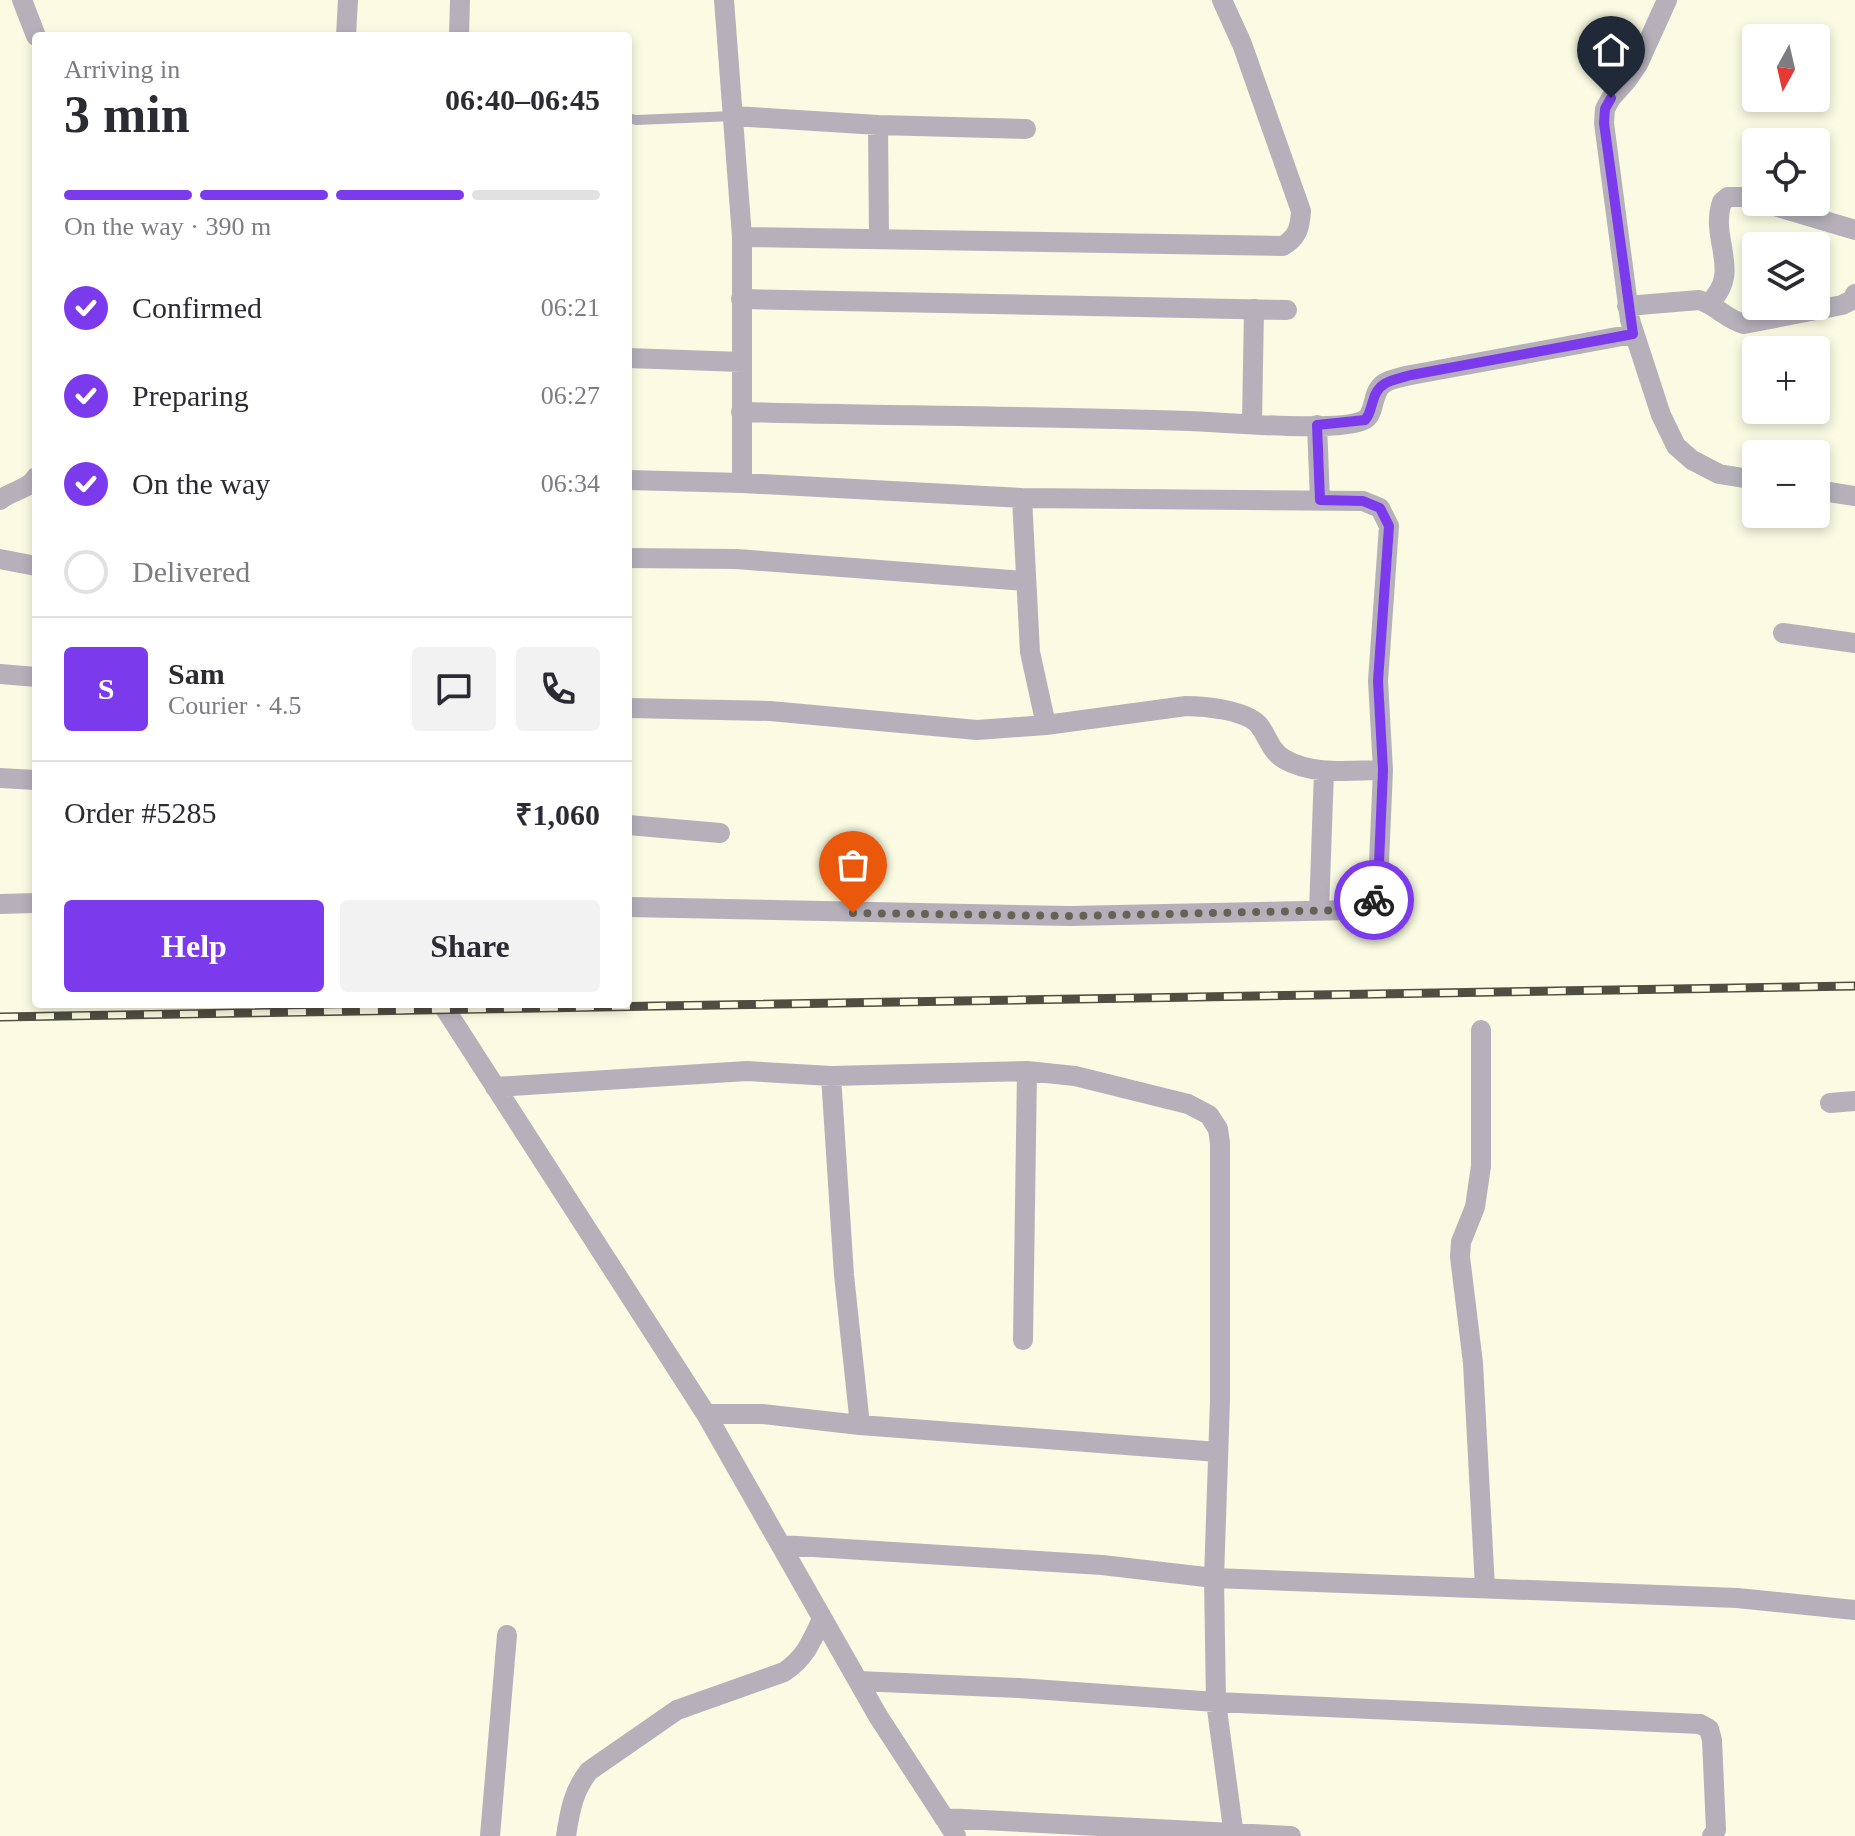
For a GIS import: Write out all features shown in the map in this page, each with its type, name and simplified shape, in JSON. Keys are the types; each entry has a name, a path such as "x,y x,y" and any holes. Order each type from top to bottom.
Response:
{"street":[{"path":"22,0 34,32"},
{"path":"346,32 348,0"},
{"path":"459,32 460,0"},
{"path":"724,0 742,237 742,483"},
{"path":"742,237 1283,246 1293,240 1300,227 1301,211 1242,44 1222,0"},
{"path":"1667,0 1638,64 1605,109 1604,123 1627,306 1633,334 1661,415 1676,446 1692,460 1719,474 1742,478"},
{"path":"734,116 878,125 1026,129"},
{"path":"878,125 879,240"},
{"path":"1709,303 1721,292 1726,277 1720,232 1722,202 1728,197 1742,197"},
{"path":"1809,216 1855,230"},
{"path":"1627,306 1699,300 1709,303 1722,315 1744,324 1842,305 1852,300 1855,294"},
{"path":"741,299 1287,310"},
{"path":"1252,423 1254,309"},
{"path":"741,412 1317,425 1365,420 1370,414 1377,390 1384,382 1633,334"},
{"path":"632,358 741,362"},
{"path":"1317,425 1320,500"},
{"path":"632,480 1022,498 1363,501 1380,508 1389,526 1378,681 1383,770 1378,886 1374,900 1365,907 1352,910 1070,916 632,907"},
{"path":"0,500 32,482"},
{"path":"1830,492 1855,496"},
{"path":"1022,498 1030,652 1046,725"},
{"path":"632,558 736,559 1025,581"},
{"path":"0,559 32,565"},
{"path":"1783,633 1855,643"},
{"path":"0,674 32,677"},
{"path":"632,708 770,711 977,730 1209,706 1257,723 1272,750 1299,765 1324,771 1383,770"},
{"path":"1319,911 1324,771"},
{"path":"0,778 32,780"},
{"path":"632,825 720,833"},
{"path":"0,904 32,903"},
{"path":"445,1008 706,1414 878,1716 956,1836"},
{"path":"1481,1030 1481,1166 1475,1207 1461,1242 1460,1257 1473,1363 1485,1588"},
{"path":"495,1087 747,1071 831,1076 1027,1071 1075,1076 1188,1104 1209,1115 1218,1129 1220,1143 1214,1578 1216,1702 1234,1835"},
{"path":"1023,1340 1027,1071"},
{"path":"831,1076 844,1275 860,1425"},
{"path":"1830,1103 1855,1101"},
{"path":"706,1414 762,1414 860,1425 1218,1452"},
{"path":"781,1545 1102,1565 1214,1578 1737,1598 1855,1610"},
{"path":"566,1836 572,1798 589,1771 677,1710 784,1672 807,1651 822,1619"},
{"path":"490,1836 507,1635"},
{"path":"858,1681 1019,1688 1216,1702 1700,1724 1709,1729 1712,1740 1716,1830 1712,1836"},
{"path":"944,1818 1291,1836"}],"lane":[{"path":"632,119 734,116"}],"railway":[{"path":"632,1006 1855,986"},
{"path":"0,1017 539,1008"}],"way so far":[{"path":"853,913 1070,916 1352,910 1365,907 1374,900"}],"route":[{"path":"1374,900 1378,886 1383,770 1378,681 1389,526 1380,508 1363,501 1320,500 1317,425 1365,420 1370,414 1377,390 1384,382 1633,334 1604,123 1605,109 1611,98"}]}
